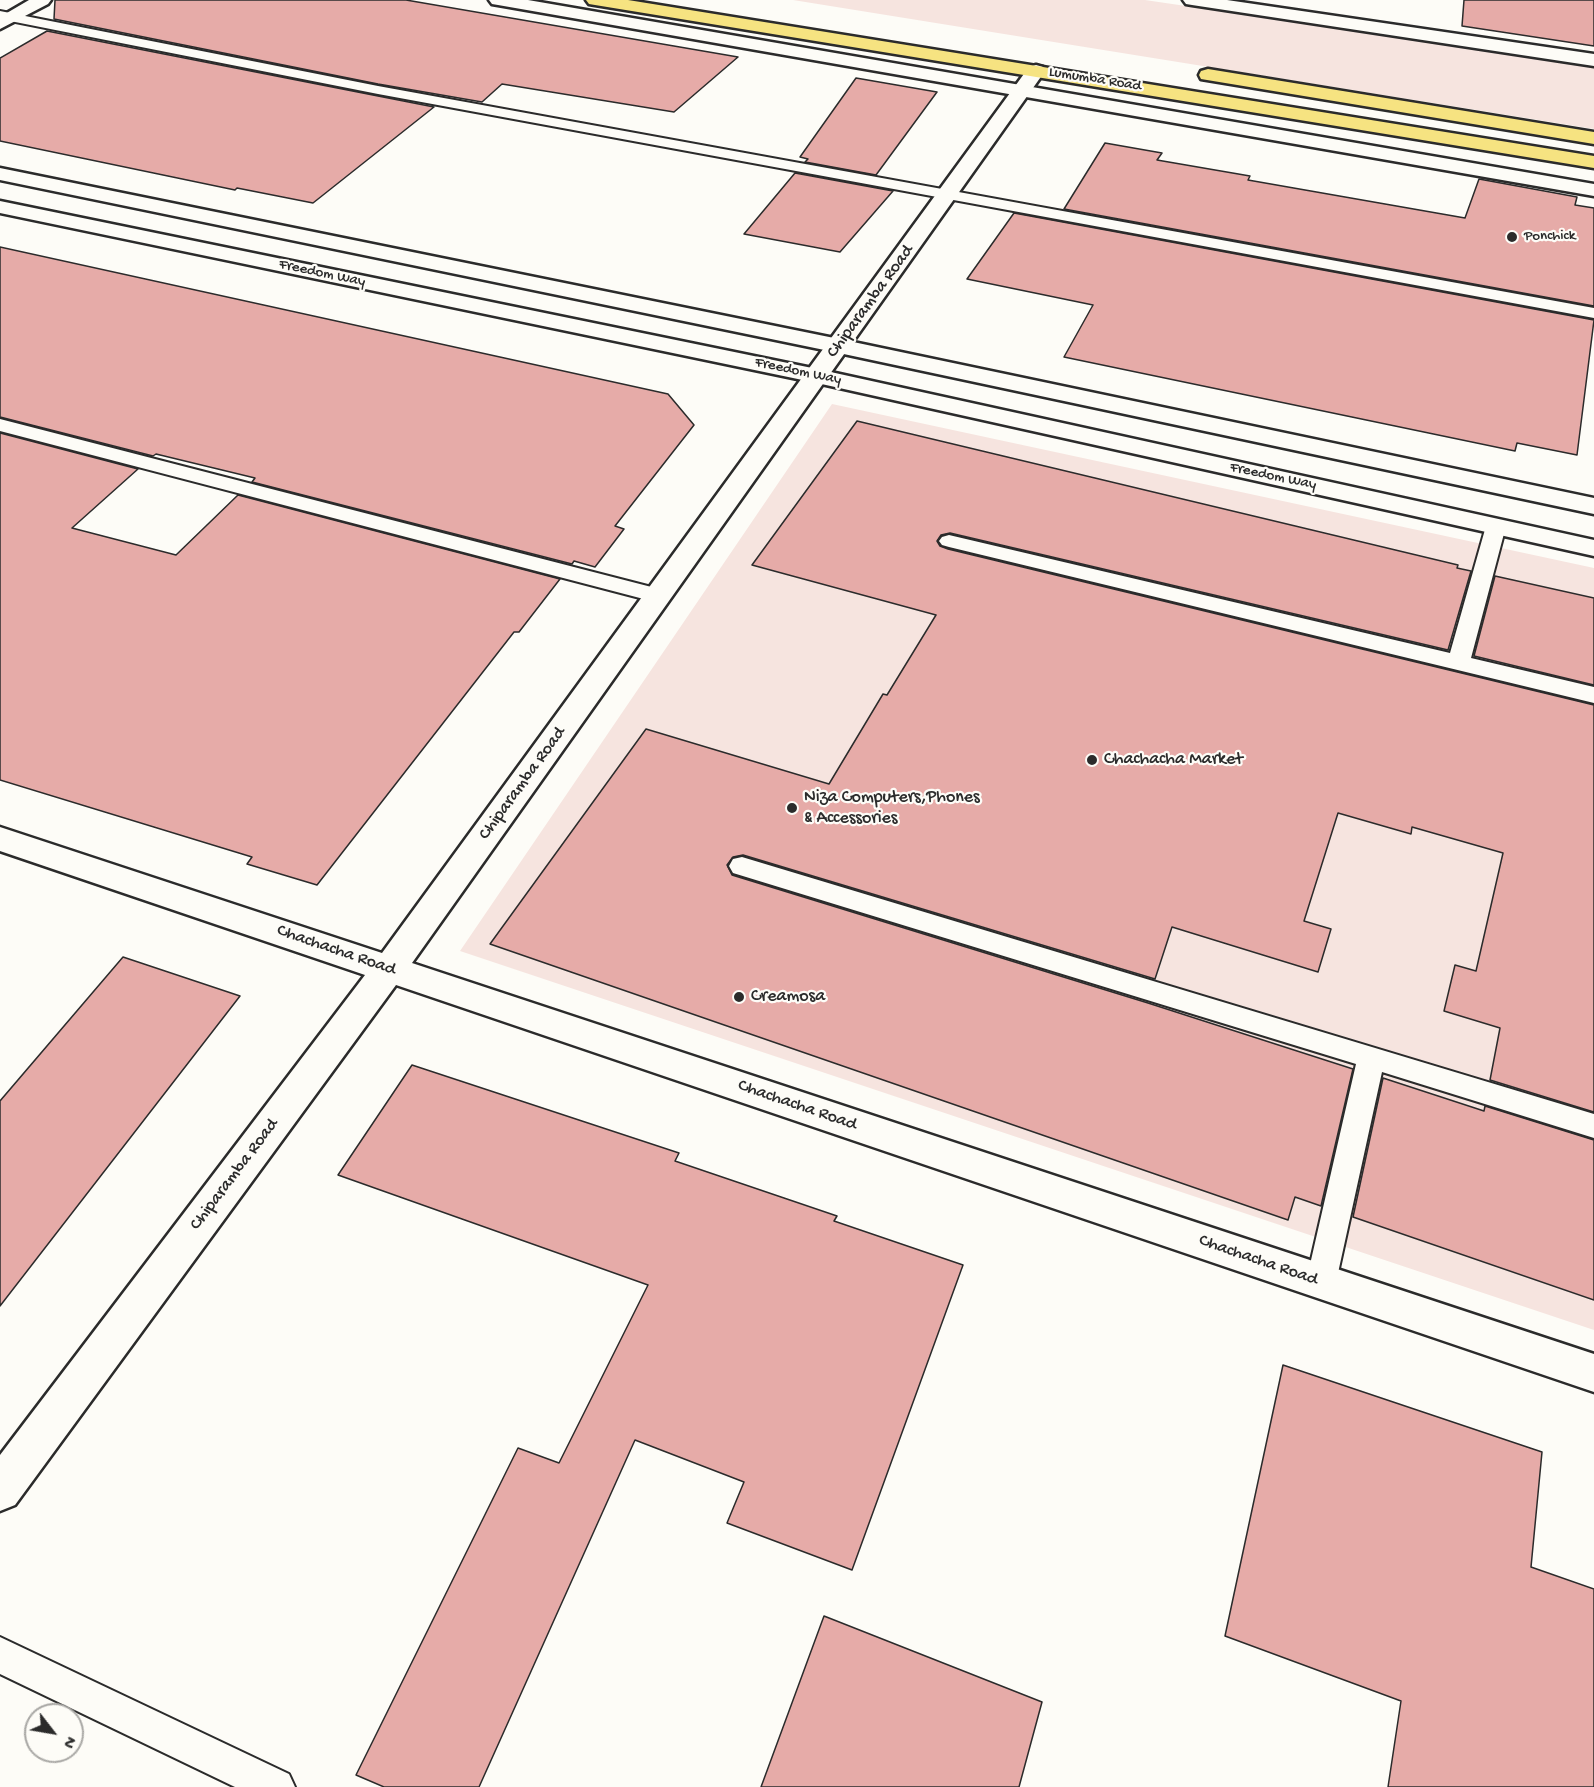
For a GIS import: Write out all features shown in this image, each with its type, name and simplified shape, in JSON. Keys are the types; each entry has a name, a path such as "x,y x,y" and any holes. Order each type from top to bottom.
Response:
{"main road":[{"name":"Lumumba Road","path":"595,0 1594,162"},
{"path":"1193,73 1594,138"}],"street":[{"path":"4,18 42,0"},
{"path":"498,0 1594,190"},
{"path":"1192,0 1594,60"},
{"name":"Chiparamba Road","path":"0,1490 389,969 1036,71"},
{"name":"Freedom Way","path":"0,174 839,346 1594,506"},
{"name":"Freedom Way","path":"0,207 817,376 1594,548"},
{"name":"Chachacha Road","path":"0,839 1594,1373"}],"lane":[{"path":"4,18 378,90 1594,313"},
{"path":"0,425 659,596"},
{"path":"1459,662 1496,526"},
{"path":"949,541 1594,695"},
{"path":"742,866 1594,1126"},
{"path":"1321,1282 1371,1058"},
{"path":"0,1655 276,1787"}],"shaded area":[{"path":"793,0 1145,0 1594,66 1594,129"},
{"name":"Chachacha Market","path":"832,404 1594,568 1594,1330 460,951"}],"building":[{"path":"55,0 406,0 738,57 674,112 502,84 482,102 378,84 54,19"},
{"path":"1464,0 1594,0 1594,46 1462,26"},
{"path":"47,31 434,107 313,203 237,188 235,190 0,141 0,58"},
{"path":"856,78 937,92 876,175 805,162 808,159 800,157"},
{"path":"1105,143 1162,153 1157,160 1250,176 1248,180 1465,218 1479,179 1577,197 1575,205 1594,208 1594,306 1064,209"},
{"path":"795,173 893,191 840,252 744,234"},
{"path":"1014,213 1594,320 1577,455 1517,443 1515,451 1064,357 1093,305 967,279"},
{"path":"0,247 668,394 694,425 615,526 624,529 595,567 574,561 572,564 252,482 255,478 156,454 153,456 0,417"},
{"name":"Chachacha Market","path":"857,421 1458,565 1457,568 1471,571 1448,650 950,533 941,535 937,541 940,546 948,549 1594,705 1594,1112 1490,1080 1500,1028 1444,1011 1455,965 1476,971 1503,853 1412,827 1411,834 1338,813 1304,921 1331,929 1318,972 1172,927 1155,979 743,855 733,857 727,865 732,875 1148,1003 1353,1069 1321,1206 1295,1197 1288,1220 490,944 646,729 829,784 883,694 887,695 936,615 752,565"},
{"path":"0,433 138,469 72,528 176,555 238,495 560,579 519,632 514,632 317,885 247,864 252,857 0,780"},
{"path":"1495,576 1594,598 1594,685 1474,656"},
{"path":"123,957 240,996 0,1306 0,1101"},
{"path":"412,1065 679,1153 675,1161 837,1216 834,1221 963,1265 852,1570 727,1523 744,1482 635,1440 479,1787 384,1787 356,1775 518,1448 559,1463 648,1285 338,1175"},
{"path":"1383,1078 1484,1111 1485,1106 1594,1140 1594,1300 1353,1217"},
{"path":"1283,1365 1542,1452 1531,1567 1594,1589 1594,1787 1388,1787 1401,1701 1225,1636"},
{"path":"824,1616 1042,1702 1019,1787 761,1787"}],"place":[{"name":"Ponchick","path":"1512,237"},
{"name":"Chachacha Market","path":"1092,760"},
{"name":"Niza Computers,Phones & Accessories","path":"792,808"},
{"name":"Creamosa","path":"739,997"}]}
